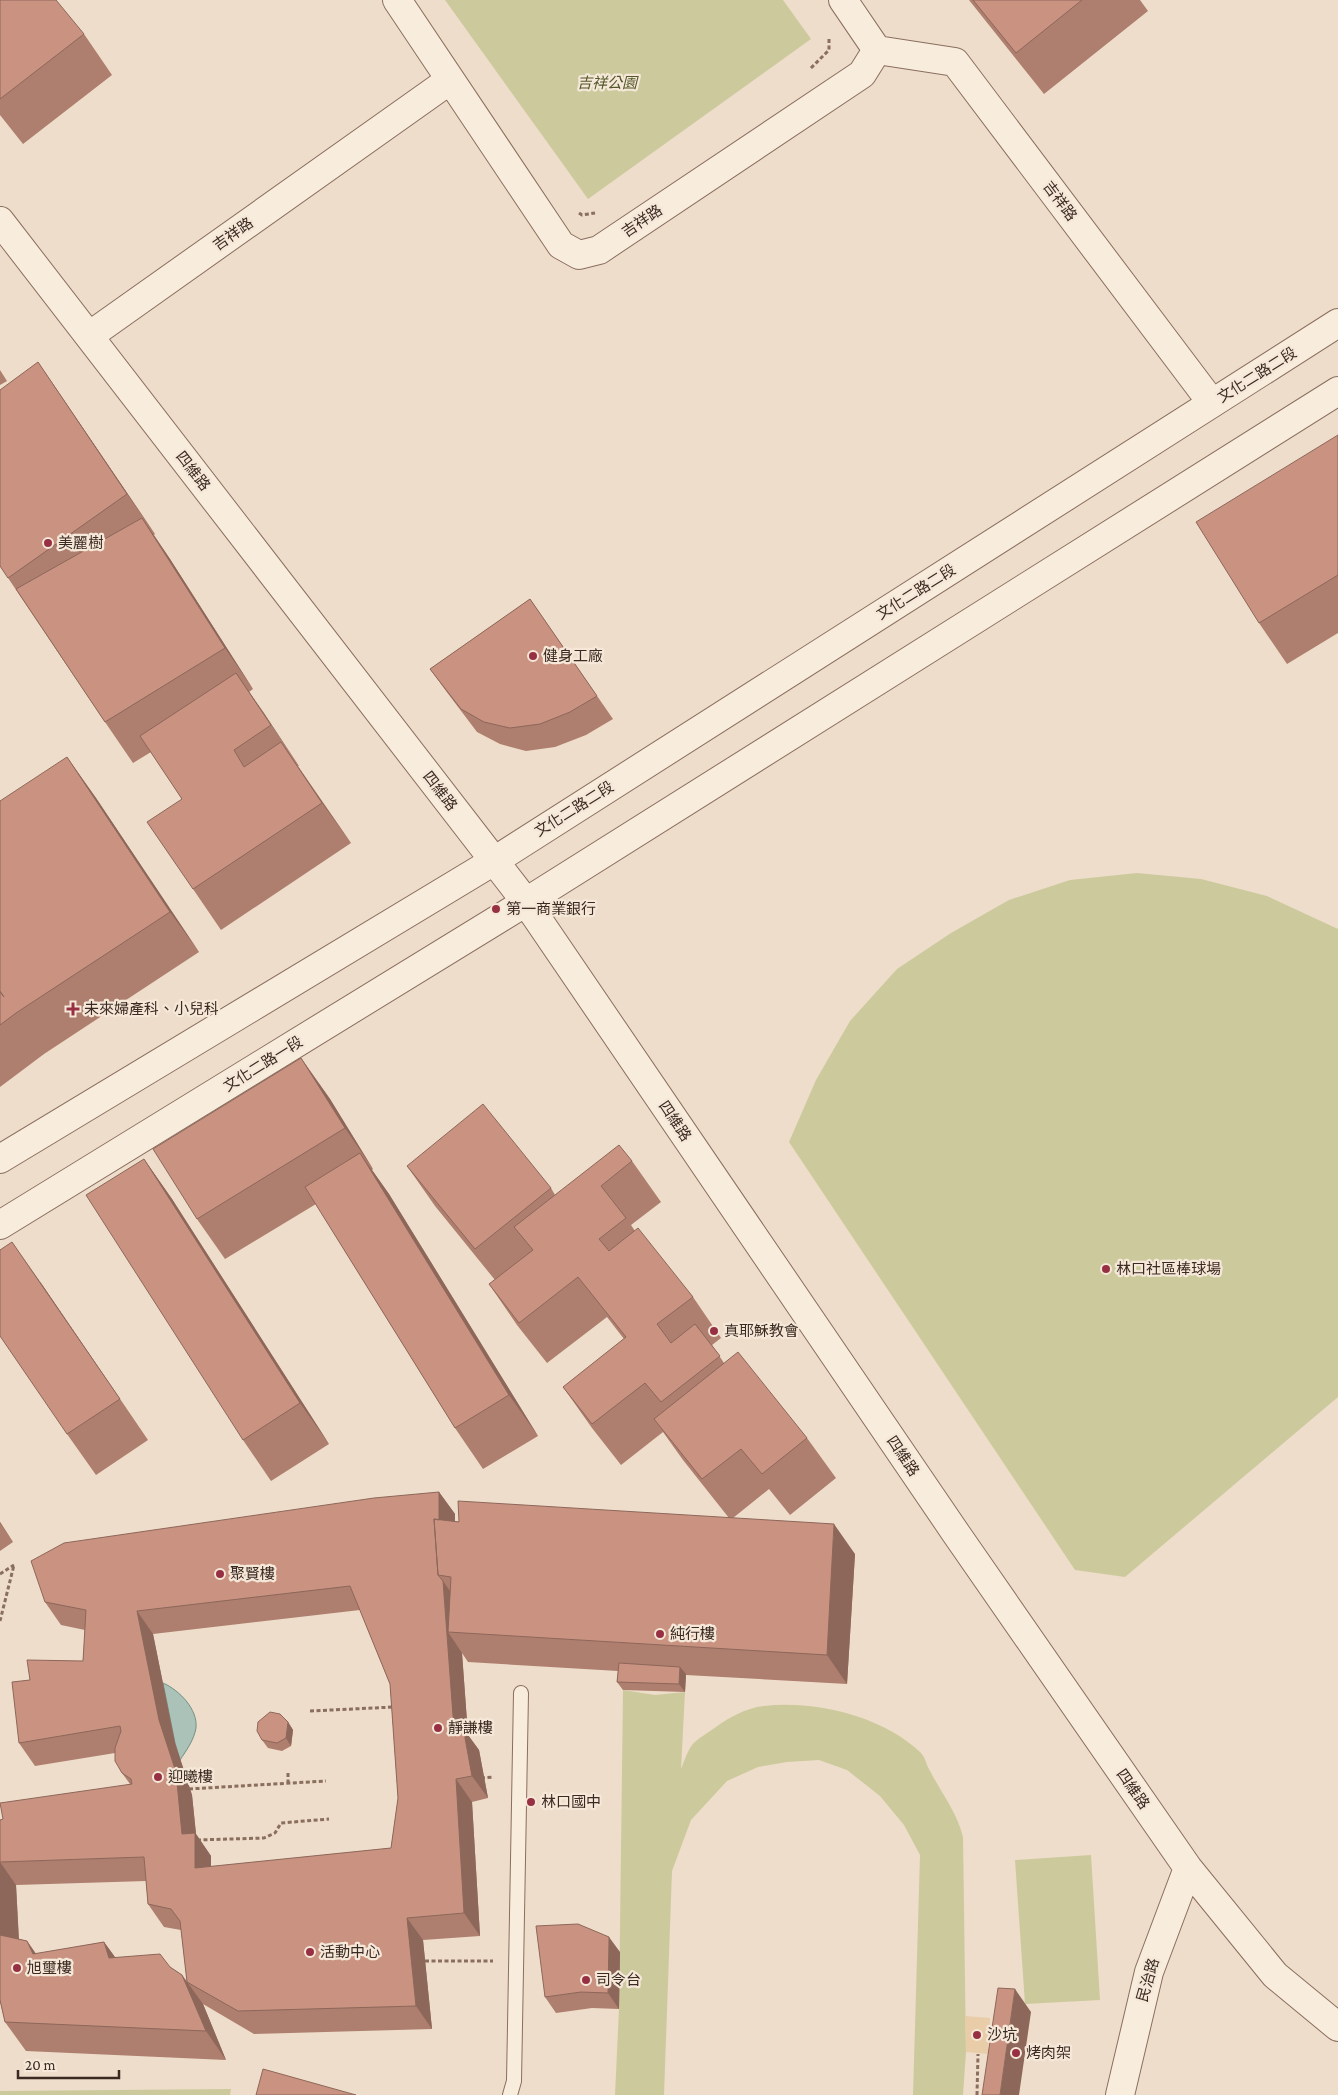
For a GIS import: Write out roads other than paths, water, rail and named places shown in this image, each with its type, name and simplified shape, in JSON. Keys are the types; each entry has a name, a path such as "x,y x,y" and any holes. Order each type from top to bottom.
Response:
{"street":[{"name":"吉祥路","path":"397,0 561,245 579,255 600,250 862,74 876,50 955,62 1212,403"},
{"path":"843,0 876,50"},
{"name":"吉祥路","path":"89,336 450,80"},
{"name":"四維路","path":"0,221 526,902 955,1532 1188,1868 1275,1975 1338,2026"},
{"name":"文化二路二段","path":"494,861 1338,323"},
{"path":"526,902 1338,391"},
{"path":"0,1159 494,861"},
{"name":"文化二路一段","path":"0,1225 526,902"},
{"name":"民治路","path":"1120,2095 1149,1972 1188,1868"}],"lane":[{"path":"510,2095 514,2081 521,1693"}],"place":[{"name":"美麗樹","path":"48,543"},
{"name":"健身工廠","path":"533,656"},
{"name":"第一商業銀行","path":"496,909"},
{"name":"未來婦產科、小兒科","path":"73,1009"},
{"name":"林口社區棒球場","path":"1106,1269"},
{"name":"真耶穌教會","path":"714,1331"},
{"name":"聚賢樓","path":"220,1574"},
{"name":"純行樓","path":"660,1634"},
{"name":"靜謙樓","path":"438,1728"},
{"name":"迎曦樓","path":"158,1777"},
{"name":"林口國中","path":"531,1802"},
{"name":"活動中心","path":"310,1952"},
{"name":"旭璽樓","path":"17,1968"},
{"name":"司令台","path":"586,1980"},
{"name":"沙坑","path":"977,2035"},
{"name":"烤肉架","path":"1016,2053"}],"park label":[{"name":"吉祥公園","path":"607,83"}]}
